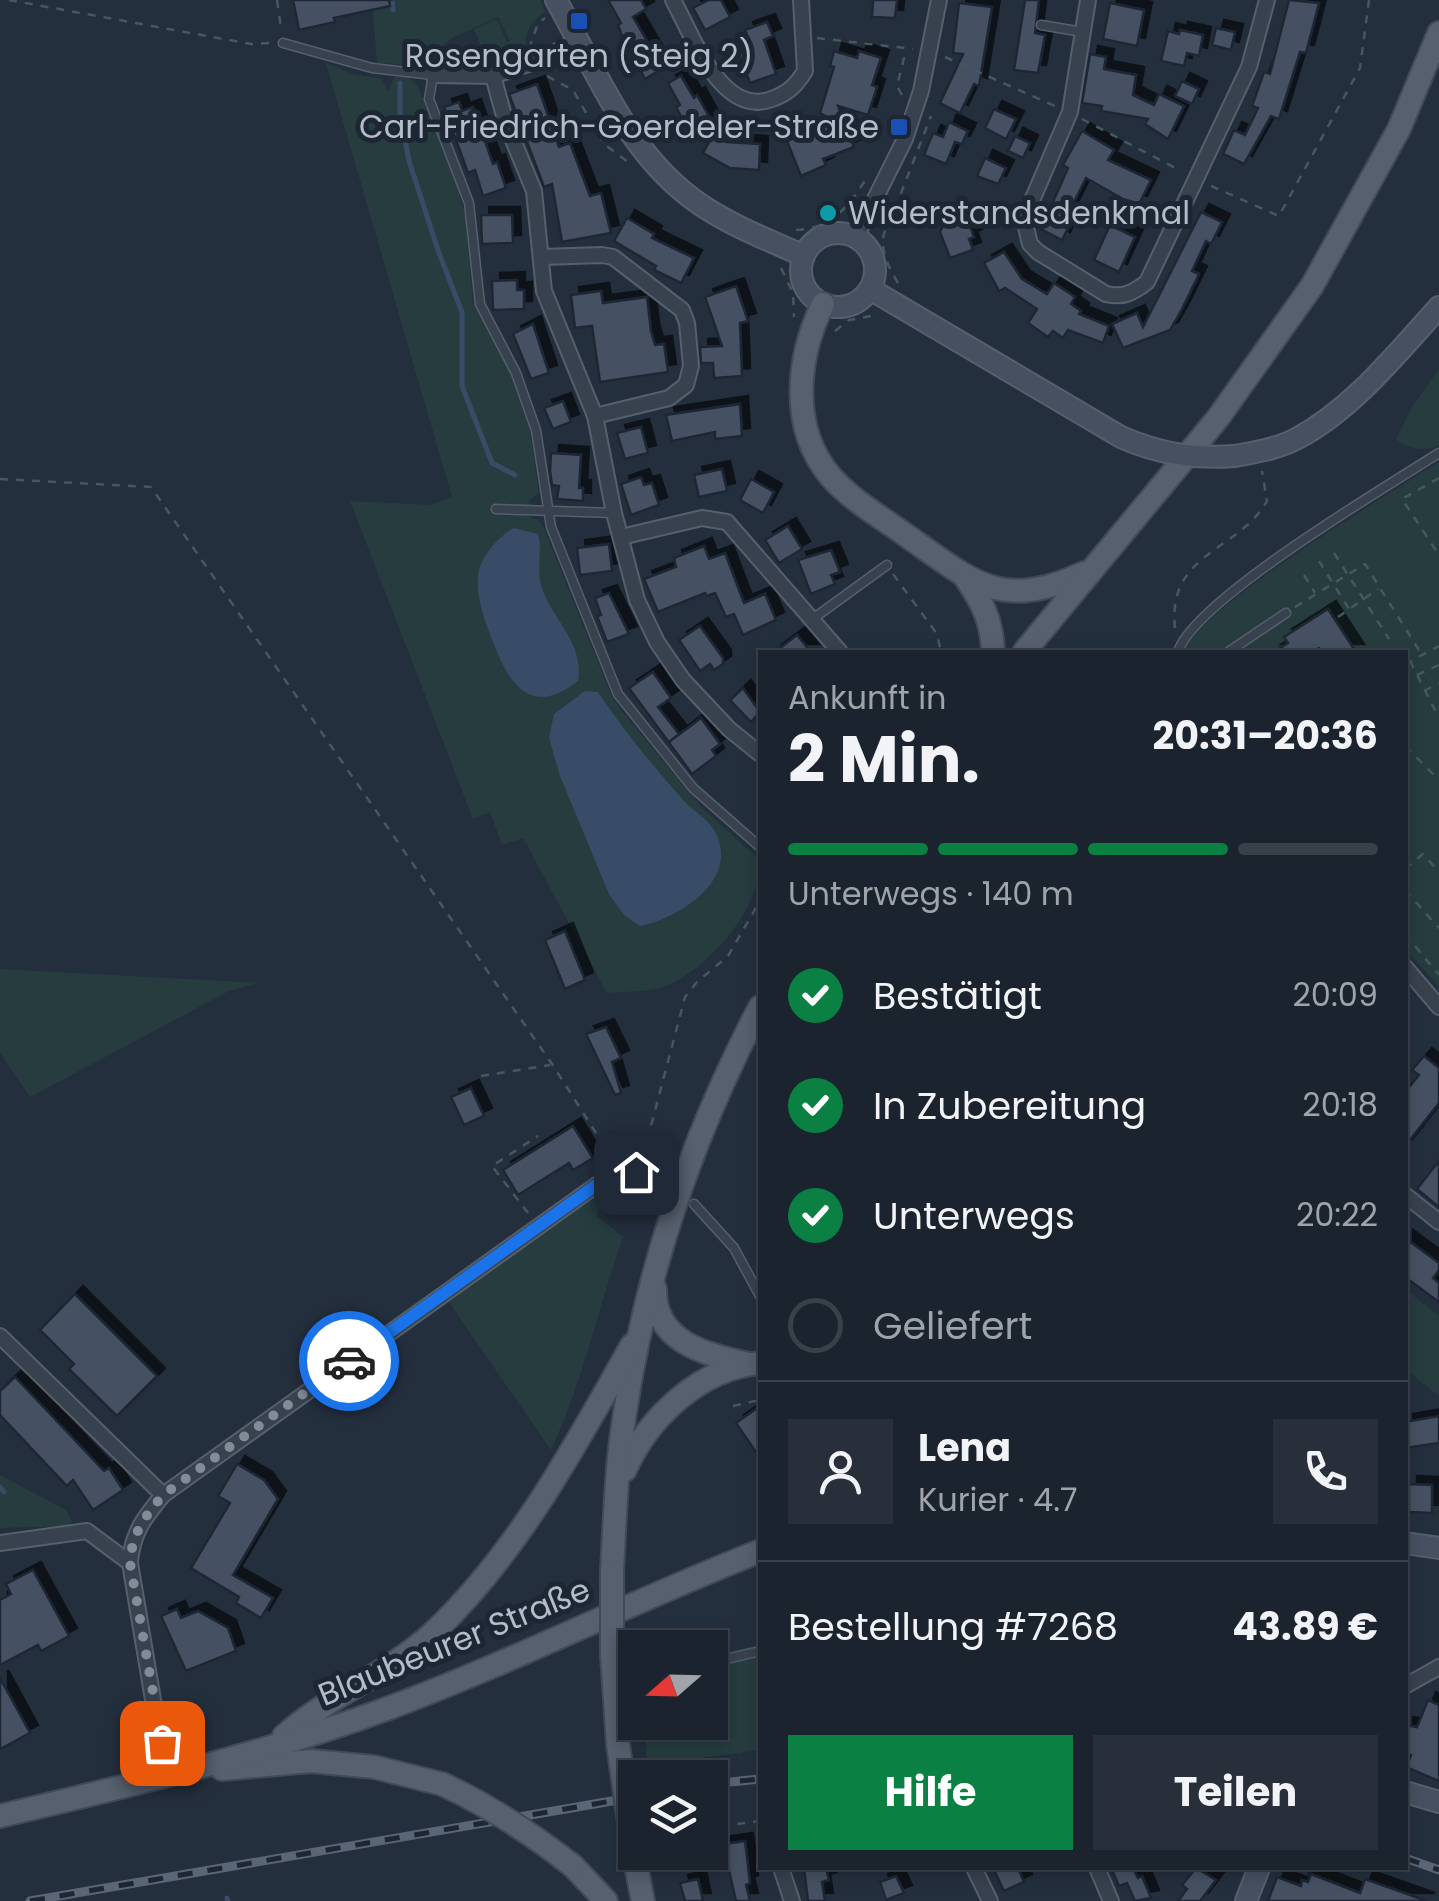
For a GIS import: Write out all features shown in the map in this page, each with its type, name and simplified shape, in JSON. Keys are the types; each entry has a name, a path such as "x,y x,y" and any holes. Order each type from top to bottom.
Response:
{"main road":[{"path":"1026,650 1218,418 1312,286 1399,129 1439,33"},
{"path":"806,317 800,395 816,454 832,478 965,577 993,588 1023,593 1055,586 1091,570"},
{"path":"965,577 983,603 992,628 993,650"},
{"path":"620,1760 612,1655 612,1571 624,1419 641,1328 675,1201 704,1126 758,1010"},
{"path":"656,1266 655,1305 663,1324 676,1339 699,1350 754,1364"},
{"path":"274,1745 300,1721 372,1679 433,1633 488,1573 535,1510 641,1328"},
{"path":"617,1486 650,1425 673,1403 698,1386 754,1364"},
{"name":"Blaubeurer Straße","path":"0,1816 177,1773 387,1708 479,1673 758,1552"},
{"path":"177,1773 311,1761 374,1767 442,1784 487,1805 534,1834 573,1866 606,1901"},
{"path":"638,1870 643,1901"}],"street":[{"path":"673,0 724,89 744,100 760,102 786,94 805,72 801,0"},
{"path":"856,238 905,140 930,52 939,0"},
{"path":"1088,0 1070,112 1024,219 1026,233 1038,252 1106,294 1119,297 1147,282 1252,59 1267,0"},
{"path":"558,4 628,130 672,181 701,205 781,255 804,256"},
{"path":"433,75 493,76 579,41"},
{"path":"493,76 506,124 534,191 544,291 595,416 636,600 657,642 683,680 729,730 758,752"},
{"path":"838,233 856,238 868,248 874,261 870,290 854,304 806,317 815,299 804,284 804,256 823,236 838,233"},
{"path":"542,258 613,257 682,310 687,323 691,366 686,385 669,398 595,416"},
{"path":"870,290 887,308 968,349 1121,437 1147,448 1206,458 1235,456 1293,440 1322,423 1374,378 1439,307"},
{"path":"620,538 702,518 727,522 838,650"},
{"path":"1408,970 1439,1007"},
{"path":"177,1773 130,1563 132,1540 141,1520 163,1495 619,1169 654,1181"},
{"path":"1408,1198 1439,1222"},
{"path":"0,1336 163,1495"},
{"path":"1,1541 87,1531 130,1563"},
{"path":"1408,1544 1439,1548"},
{"path":"1410,1684 1439,1667"},
{"path":"1410,1684 1433,1671 1439,1680"},
{"path":"1408,1793 1439,1802"},
{"path":"782,1870 792,1901"},
{"path":"975,1870 990,1901"},
{"path":"1099,1870 1111,1901"},
{"path":"1246,1901 1258,1870"}],"lane":[{"path":"1041,26 1083,32"},
{"path":"283,43 372,68 433,75 429,99 470,203 480,304 516,372 536,430 551,527 618,694 693,788 758,844"},
{"path":"1179,650 1184,637 1220,600 1439,453"},
{"path":"496,508 614,513"},
{"path":"814,618 887,565"},
{"path":"1231,650 1286,613"},
{"path":"694,1204 734,1248 758,1292"},
{"path":"731,1658 758,1651"}],"path":[{"path":"9,0 251,44 283,43 277,0"},
{"path":"806,37 930,52 1070,112 1196,180 1279,216 1360,68 1369,0"},
{"path":"558,4 538,22 528,44 534,62 544,74 572,90 604,144 634,168"},
{"path":"903,98 898,86 906,48"},
{"path":"866,179 836,219 803,230 789,230 781,255 793,293 806,317 832,334 840,325 859,316 887,308 898,282 882,245 883,231 890,224 914,165 931,110"},
{"path":"1178,650 1173,610 1181,584 1199,559 1262,509 1267,501 1260,465"},
{"path":"1439,478 1402,499 1439,555"},
{"path":"0,479 151,487 552,1064 619,1169"},
{"path":"1334,552 1390,639"},
{"path":"1319,561 1349,609"},
{"path":"1286,613 1365,564 1422,655"},
{"path":"887,565 937,634 941,650"},
{"path":"1304,575 1316,594"},
{"path":"1338,616 1380,588"},
{"path":"1439,646 1408,663 1439,718"},
{"path":"1416,676 1439,665"},
{"path":"1424,691 1439,683"},
{"path":"1432,706 1439,702"},
{"path":"1408,749 1439,780"},
{"path":"1408,867 1424,854 1439,872"},
{"path":"1408,893 1439,928"},
{"path":"636,1172 649,1142 685,997 728,956 758,904"},
{"path":"1408,938 1439,975"},
{"path":"481,1076 552,1064"},
{"path":"538,1136 492,1166 538,1226"},
{"path":"733,1406 758,1400"},
{"path":"728,1825 758,1821"}],"green space":[{"path":"372,0 540,0 545,11 531,25 525,45 472,59 483,52 474,29 497,19 507,42 510,41 498,17 452,38 418,65 377,63"},
{"path":"326,63 353,74 382,79 388,92 394,77 409,77 418,87 456,181 465,215 473,302 510,371 529,423 539,493 529,501 530,518 543,526 621,710 701,807 758,858 758,879 752,897 730,933 701,964 661,988 607,993 523,838 502,845 490,812 473,819 350,501 431,505 452,497"},
{"path":"1439,369 1439,445 1416,449 1405,445 1396,439 1412,407"},
{"path":"1439,462 1439,987 1408,951 1408,650 1185,650 1223,608 1341,524"},
{"path":"0,969 259,983 229,991 30,1097 0,1053"},
{"path":"605,1188 597,1216 623,1237 581,1371 551,1450 448,1301"},
{"path":"1408,1291 1439,1316 1439,1396 1408,1371"},
{"path":"0,1475 66,1510 72,1522 67,1526 0,1528"},
{"path":"758,1645 758,1750 685,1760 647,1760 646,1740 728,1740 728,1651"}],"water":[{"path":"514,528 538,534 541,584 577,656 578,681 546,697 533,696 513,681 479,600 482,562 496,542"},
{"path":"585,691 598,692 661,775 709,823 720,845 715,878 704,892 673,914 640,926 624,915 609,894 560,776 549,738 554,714"}],"building":[{"path":"293,0 389,0 390,6 299,30"},
{"path":"608,0 641,0 646,9 633,17 663,68 645,79"},
{"path":"709,0 721,0 730,17 705,30 693,8"},
{"path":"873,0 897,0 895,18 872,17"},
{"path":"1025,0 1039,0 1035,33 1045,35 1038,73 1014,70"},
{"path":"1289,0 1319,3 1306,53 1300,52 1279,119 1271,116 1244,164 1223,154 1234,130 1245,135 1258,108 1252,106 1264,72 1270,74"},
{"path":"959,3 992,7 979,86 974,84 960,113 940,103 963,54 953,53"},
{"path":"1110,3 1144,10 1137,46 1103,39"},
{"path":"767,22 773,36 764,40 776,74 750,83 739,54 753,50 745,30"},
{"path":"1216,28 1235,32 1231,50 1212,45"},
{"path":"1180,30 1203,35 1199,56 1187,53 1184,66 1161,61 1168,31 1179,34"},
{"path":"834,51 857,58 859,51 881,58 872,85 877,87 868,115 838,106 854,147 823,159 826,165 801,176 787,141 834,121 820,113 834,67 830,66"},
{"path":"1090,54 1106,57 1104,69 1136,75 1133,95 1154,105 1159,94 1184,106 1168,139 1145,124 1148,119 1101,111 1102,106 1082,103"},
{"path":"681,76 712,122 695,132 690,132 676,107 680,105 668,83"},
{"path":"1182,81 1199,89 1192,104 1175,96"},
{"path":"537,84 559,147 570,143 590,196 601,193 611,233 562,242 552,184 544,187 509,94"},
{"path":"459,102 462,111 473,107 506,188 483,196 475,170 468,173 444,107"},
{"path":"994,109 1016,119 1006,139 985,128"},
{"path":"949,122 968,131 962,144 955,142 946,164 924,155 933,133 943,137"},
{"path":"1082,131 1114,150 1108,160 1151,180 1139,204 1086,178 1069,212 1075,214 1062,240 1041,229 1068,168 1063,165"},
{"path":"713,135 726,142 760,144 759,170 730,168 703,153"},
{"path":"1015,136 1030,143 1023,158 1008,151"},
{"path":"985,158 1006,168 998,184 977,176"},
{"path":"1201,212 1222,222 1211,244 1206,241 1192,271 1199,274 1170,330 1123,348 1112,324 1137,313 1143,327"},
{"path":"481,215 512,215 513,243 482,244"},
{"path":"966,215 974,237 969,239 973,250 950,258 940,232 944,223"},
{"path":"627,218 654,234 652,238 694,258 681,283 654,270 656,266 614,241"},
{"path":"1110,225 1135,237 1119,272 1094,260"},
{"path":"1004,252 1022,279 1047,294 1054,283 1075,297 1071,304 1081,311 1079,314 1109,326 1103,343 1068,330 1063,338 1053,331 1048,337 1028,323 1037,309 1005,288 999,291 984,263"},
{"path":"517,280 517,290 524,290 524,309 493,310 492,281"},
{"path":"736,286 748,321 740,323 742,376 714,378 713,363 701,363 700,347 722,346 705,297"},
{"path":"601,291 603,303 647,297 651,331 655,345 664,344 668,372 600,382 592,326 575,328 571,295"},
{"path":"533,324 549,373 531,379 513,334"},
{"path":"563,401 571,422 553,429 544,408"},
{"path":"740,404 742,436 715,439 715,432 672,441 666,415"},
{"path":"641,427 648,453 625,459 617,433"},
{"path":"551,453 581,455 579,488 583,488 583,501 557,499 559,486 552,485"},
{"path":"722,469 727,491 699,497 694,475"},
{"path":"641,477 644,485 652,483 659,505 631,515 621,484"},
{"path":"751,479 774,492 763,513 740,500"},
{"path":"788,526 802,549 779,563 765,540"},
{"path":"609,544 612,571 580,575 577,548"},
{"path":"704,546 709,559 725,553 744,603 765,594 776,620 743,635 734,614 726,617 715,593 705,593 658,612 644,579 676,567 674,558"},
{"path":"831,550 840,572 831,575 835,584 811,594 798,560"},
{"path":"609,593 629,634 607,642 595,598"},
{"path":"1328,609 1355,650 1277,650 1288,643 1284,637"},
{"path":"700,626 723,658 723,664 714,670 710,664 700,671 679,640"},
{"path":"797,635 809,650 778,650"},
{"path":"653,672 671,698 658,707 679,734 669,742 701,718 720,744 712,750 716,756 692,774 629,688"},
{"path":"743,688 758,714 751,722 730,700"},
{"path":"565,931 585,980 565,989 545,940"},
{"path":"606,1027 621,1058 612,1062 621,1093 615,1095 586,1034"},
{"path":"1424,1056 1439,1068 1439,1103 1408,1142 1408,1088 1419,1075 1412,1070"},
{"path":"471,1088 484,1116 464,1125 451,1097"},
{"path":"573,1126 593,1158 573,1170 569,1163 518,1195 503,1170"},
{"path":"1439,1161 1439,1207 1417,1189"},
{"path":"1408,1240 1439,1263 1433,1278 1439,1283 1439,1302 1408,1279"},
{"path":"75,1294 157,1376 117,1416 69,1369 74,1364 40,1330"},
{"path":"15,1377 104,1471 109,1468 123,1490 93,1510 73,1480 67,1486 0,1415 0,1391"},
{"path":"758,1407 758,1455 736,1423"},
{"path":"1439,1416 1439,1443 1408,1448 1408,1421"},
{"path":"237,1464 264,1480 278,1499 233,1575 273,1598 261,1618 236,1603 239,1597 191,1568 230,1503 218,1496"},
{"path":"1409,1484 1432,1485 1432,1513 1409,1512"},
{"path":"33,1570 69,1636 41,1651 38,1645 0,1665 0,1600 11,1594 6,1584"},
{"path":"177,1609 181,1618 198,1611 228,1628 236,1651 186,1671 161,1616"},
{"path":"0,1678 30,1733 0,1749"},
{"path":"1428,1700 1439,1705 1439,1781 1408,1768 1411,1755 1408,1726 1417,1727"},
{"path":"745,1841 750,1901 736,1901 728,1866 728,1843"},
{"path":"804,1870 826,1870 829,1880 822,1882 825,1901 808,1901"},
{"path":"994,1870 1019,1870 1024,1882 1004,1891"},
{"path":"1112,1870 1134,1870 1138,1878 1142,1876 1151,1898 1135,1901 1127,1883 1119,1886"},
{"path":"1194,1870 1216,1880 1200,1901 1178,1901 1187,1889 1182,1885"},
{"path":"1311,1874 1360,1893 1365,1879 1427,1901 1268,1901 1277,1877 1301,1886 1302,1880 1308,1882"},
{"path":"896,1876 904,1893 886,1900 880,1882"},
{"path":"698,1879 703,1901 685,1901 680,1883"}],"waterway":[{"path":"392,0 393,10"},
{"path":"400,83 400,112 409,161 462,312 462,386 492,463 515,475"},
{"path":"0,1487 4,1492"}],"railway":[{"path":"728,1782 758,1779"},
{"path":"30,1901 618,1800"},
{"path":"1408,1859 1439,1870"}],"way so far":[{"path":"162,1743 130,1563 132,1540 141,1520 163,1495 349,1361"}],"place":[{"name":"Rosengarten (Steig 2)","path":"579,21"},
{"name":"Carl-Friedrich-Goerdeler-Straße","path":"899,127"},
{"name":"Widerstandsdenkmal","path":"828,213"}],"route":[{"path":"349,1361 619,1169 636,1172"}]}
